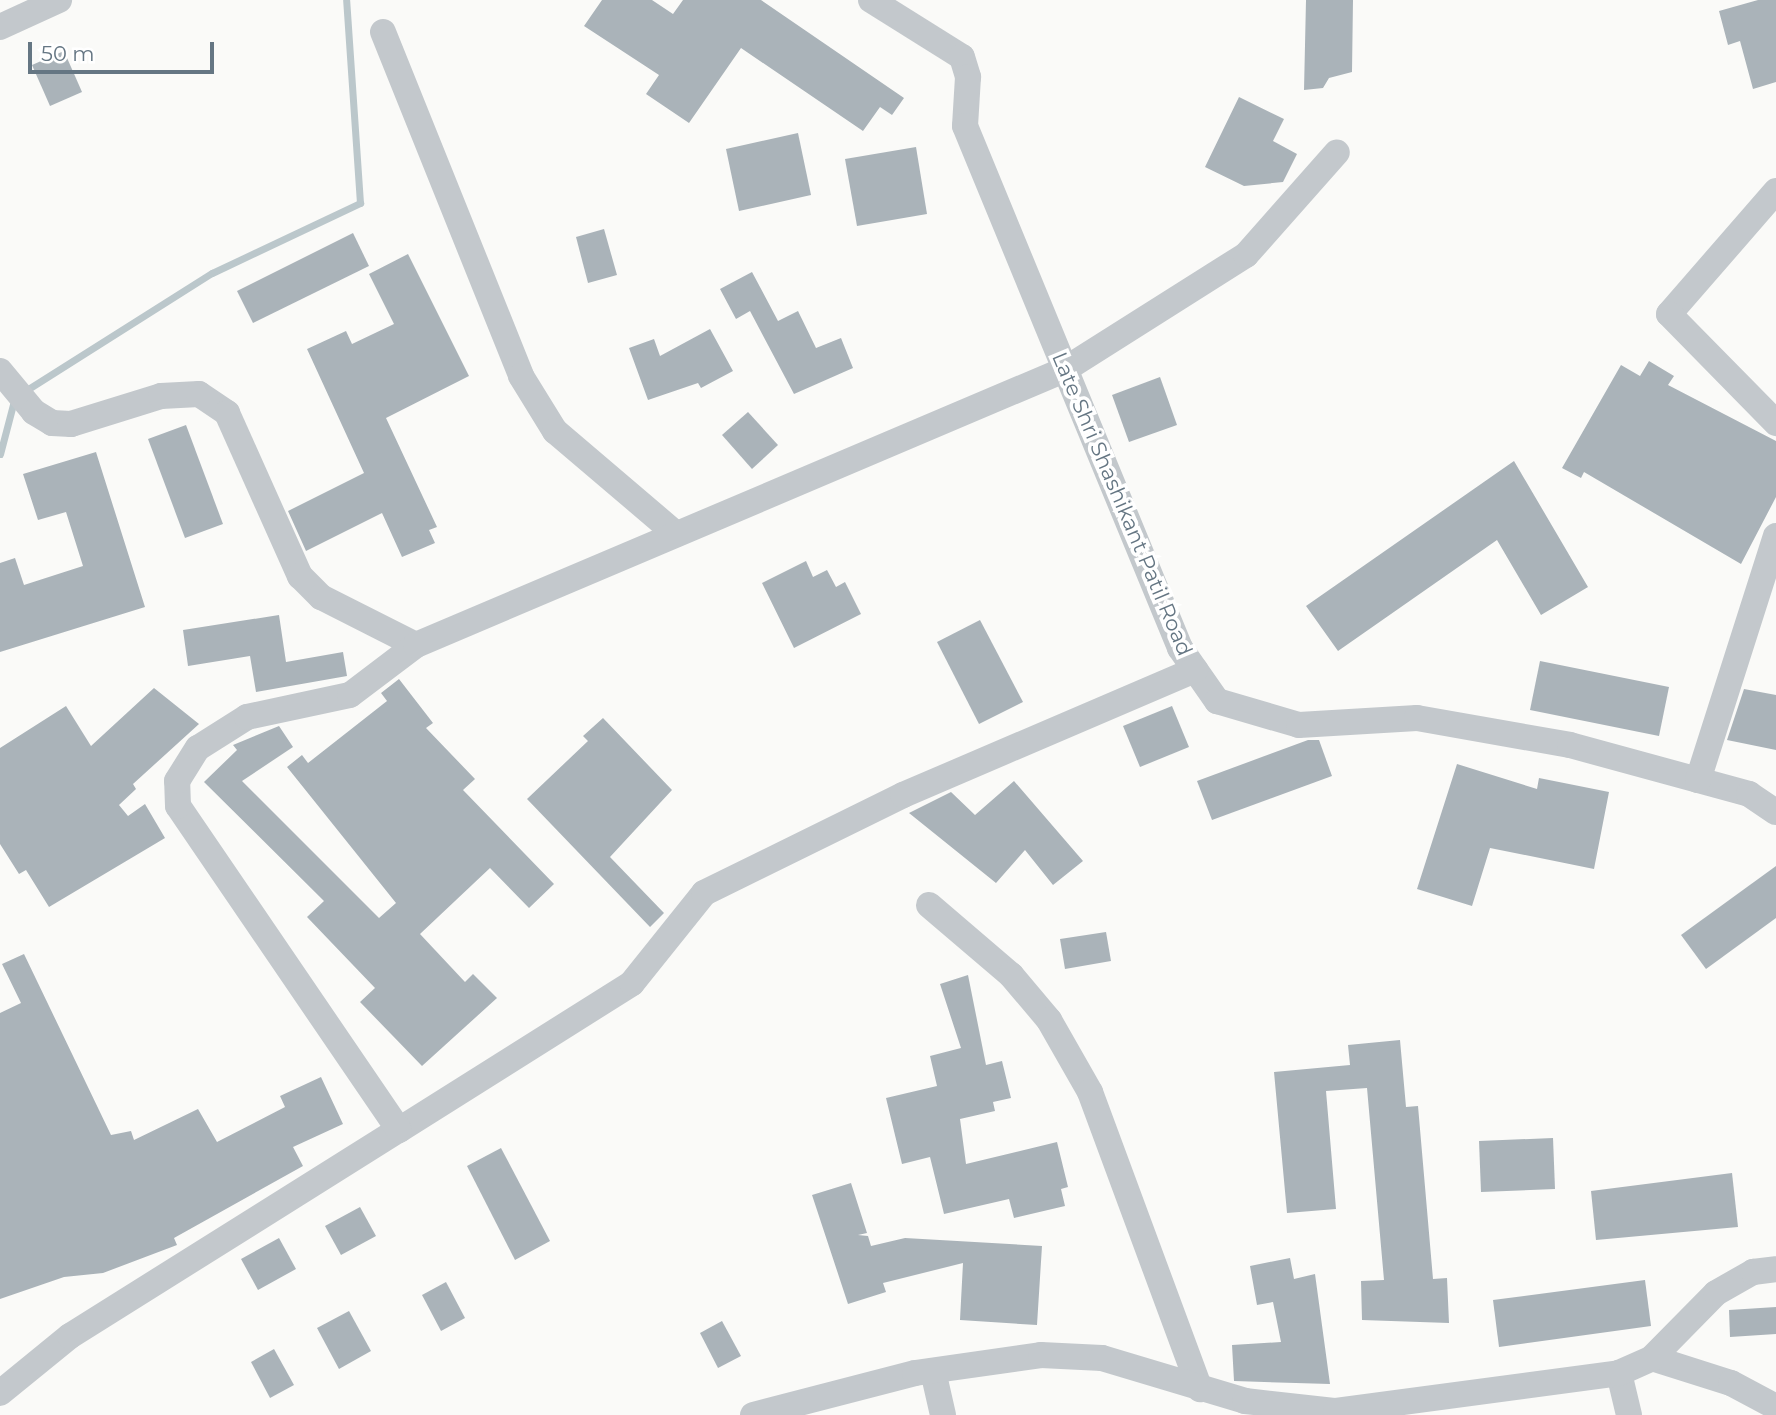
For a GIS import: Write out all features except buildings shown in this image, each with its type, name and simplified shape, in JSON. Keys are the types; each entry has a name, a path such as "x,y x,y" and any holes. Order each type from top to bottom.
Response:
{"street":[{"path":"0,27 59,0"},
{"name":"Late Shri Shashikant Patil Road","path":"871,0 962,57 968,77 965,126 1180,648 1217,701 1299,725 1417,718 1570,745 1749,794 1776,812"},
{"path":"383,32 521,376 555,430 676,534"},
{"path":"399,1130 178,806 177,782 198,748 247,717 350,695 416,645 1064,370 1246,255 1336,152"},
{"path":"1776,191 1669,314 1776,423"},
{"path":"0,371 34,412 52,423 71,424 161,396 199,394 228,413 300,576 321,597 416,645"},
{"path":"1698,780 1776,536"},
{"path":"0,1393 70,1336 632,983 704,893 903,795 1195,670"},
{"path":"929,905 1011,975 1049,1020 1090,1091 1199,1389"},
{"path":"753,1415 933,1371 1041,1355 1102,1358 1199,1389 1336,1411 1619,1373 1652,1358 1716,1293 1753,1272 1776,1269"},
{"path":"1652,1358 1731,1383 1776,1407"},
{"path":"933,1371 943,1415"},
{"path":"1619,1373 1629,1415"},
{"path":"1731,1383 1749,1415"}],"waterway":[{"path":"25,391 212,273 360,203 346,0"},
{"path":"0,454 15,397"}]}
